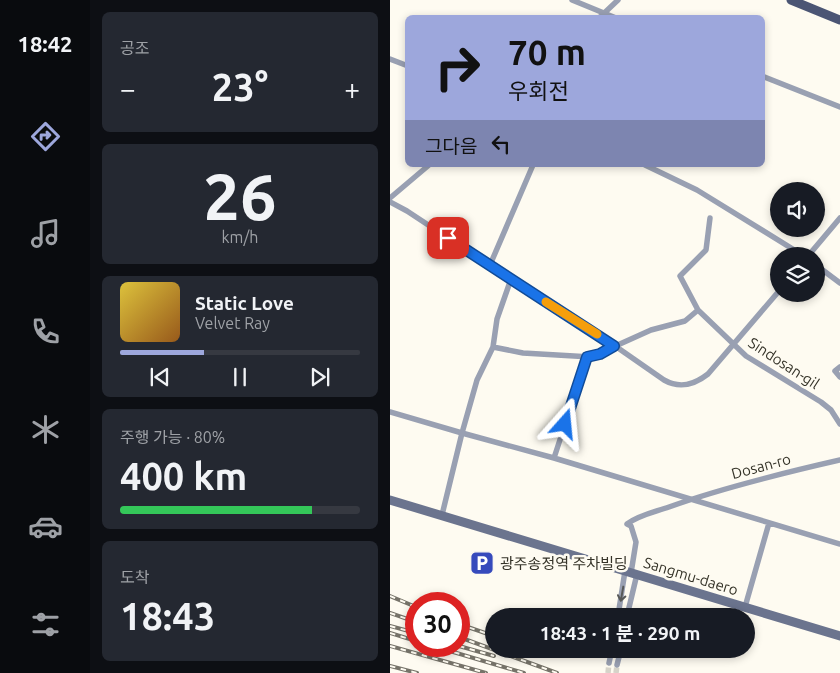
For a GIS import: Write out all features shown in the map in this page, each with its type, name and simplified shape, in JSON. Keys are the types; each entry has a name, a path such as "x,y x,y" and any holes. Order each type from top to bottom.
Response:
{"main road":[{"path":"791,0 840,20"},
{"name":"Sangmu-daero","path":"390,500 840,636"}],"street":[{"path":"572,0 609,15"},
{"path":"604,13 618,0"},
{"path":"390,59 405,65"},
{"path":"765,77 840,107"},
{"path":"390,198 427,167"},
{"path":"490,265 532,167"},
{"path":"649,167 698,190 791,247"},
{"path":"390,202 415,216 670,384 687,385 698,381 708,374 770,302"},
{"name":"Sindosan-gil","path":"710,218 706,250 680,276 698,310 757,365 821,402 831,410 840,424"},
{"path":"814,247 840,218"},
{"path":"825,272 840,283"},
{"path":"442,515 477,380 493,347 497,320 511,279"},
{"path":"493,347 523,353 587,357 600,354 651,330 685,321 698,310"},
{"path":"554,458 587,357"},
{"path":"837,369 840,377"},
{"path":"390,412 554,458 840,544"},
{"name":"Dosan-ro","path":"631,573 636,542 631,526 627,524 634,518 690,499 791,471 840,460"},
{"path":"744,607 769,523"},
{"path":"620,608 631,573"},
{"path":"629,608 631,573"},
{"path":"609,663 610,658"},
{"path":"617,665 618,658"}],"tunnel":[{"path":"608,673 609,663"},
{"path":"616,673 617,665"}],"railway":[{"path":"390,596 405,602"},
{"path":"390,613 405,618"},
{"path":"390,626 405,630"},
{"path":"470,628 485,633"},
{"path":"390,633 405,638"},
{"path":"470,641 557,673"},
{"path":"390,646 486,673"},
{"path":"470,649 485,653"},
{"path":"470,657 524,673"},
{"path":"390,666 417,673"}],"slow traffic":[{"path":"546,302 597,334"}],"place":[{"name":"광주송정역 주차빌딩","path":"482,563"}],"route":[{"path":"448,238 614,346 600,354 587,357 565,424"}]}
